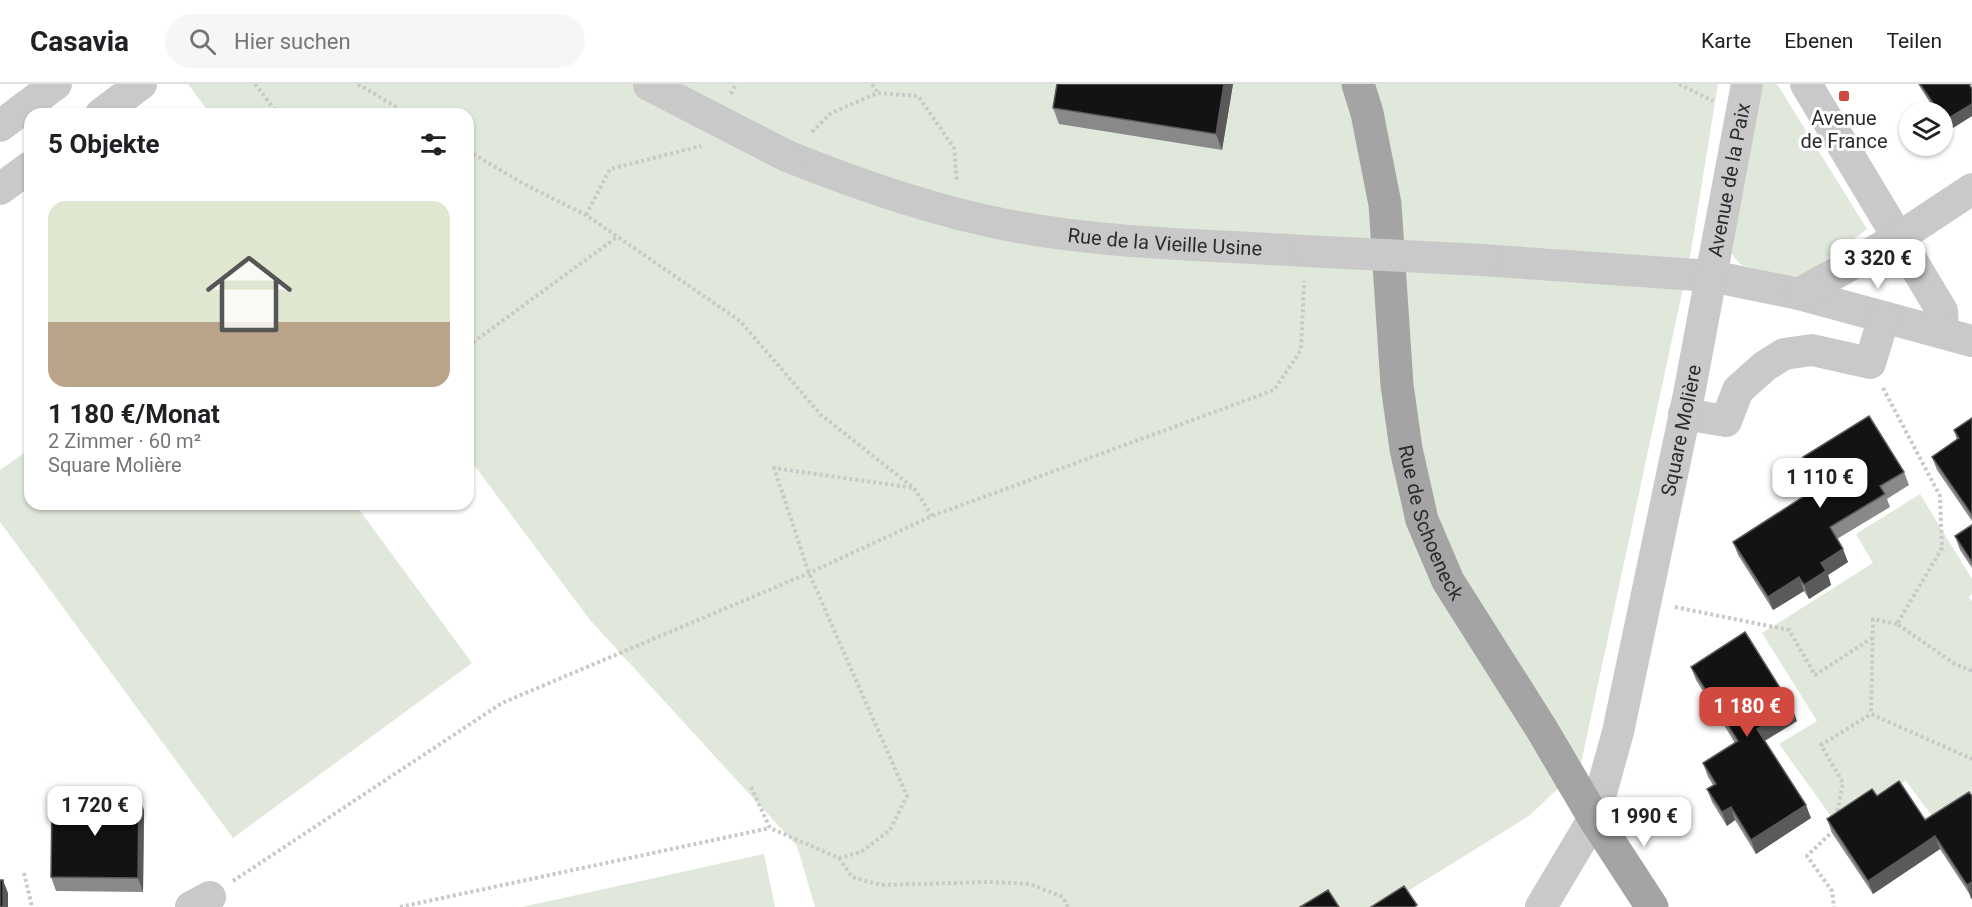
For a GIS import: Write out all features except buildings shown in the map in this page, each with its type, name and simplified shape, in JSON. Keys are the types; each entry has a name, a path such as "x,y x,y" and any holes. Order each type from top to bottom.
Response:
{"main road":[{"name":"Rue de Schoeneck","path":"1358,84 1367,113 1385,204 1397,385 1406,449 1422,520 1448,581 1541,728 1594,818 1652,907"}],"street":[{"path":"0,126 56,84"},
{"path":"109,108 141,84"},
{"name":"Rue de la Vieille Usine","path":"649,84 787,156 863,186 960,215 1018,227 1140,243 1482,260 1711,276"},
{"name":"Avenue de la Paix","path":"1711,276 1747,84"},
{"path":"1806,84 1958,337"},
{"path":"0,189 24,171"},
{"path":"1799,294 1898,238 1972,189"},
{"path":"1711,276 1799,294 1958,337"},
{"name":"Square Molière","path":"1541,907 1594,818 1618,732 1711,276"},
{"path":"1684,414 1726,421 1738,390 1765,366 1784,354 1812,350 1870,363 1884,317"}],"path":[{"path":"255,84 273,108"},
{"path":"358,84 398,108"},
{"path":"730,95 736,84"},
{"path":"872,84 878,93"},
{"path":"787,156 831,113 878,93 918,96 954,148 960,215"},
{"path":"586,215 610,169 706,145"},
{"path":"474,154 524,184 586,215 740,321 821,415 914,489 932,516"},
{"path":"474,342 617,237"},
{"path":"200,902 502,703 809,573 932,516 1274,390 1301,350 1306,251"},
{"path":"1870,363 1941,496 1942,548 1897,624"},
{"path":"838,858 861,852 890,830 907,796 809,573 774,468 914,489"},
{"path":"1645,601 1789,630 1815,675 1872,638"},
{"path":"1871,714 1872,619 1897,624 1955,664 1972,671"},
{"path":"1871,714 1972,759"},
{"path":"1834,907 1832,891 1807,856 1833,832 1843,783 1821,745 1871,714"},
{"path":"751,787 770,828"},
{"path":"400,907 770,828 838,858 852,877 881,885 991,882 1030,884 1063,897 1068,907"},
{"path":"24,873 32,907"}],"shaded area":[{"path":"188,84 1718,84 1691,251 1580,768 1529,816 1382,907 815,907 797,846 590,620 474,465 474,108 206,108"},
{"path":"1763,84 1777,84 1867,229 1799,280 1741,265 1731,253"},
{"path":"24,453 24,510 359,510 472,663 233,838 0,522 0,470"},
{"path":"1920,494 1972,579 1972,594 1969,597 1972,601 1972,793 1932,816 1906,781 1833,819 1779,744 1817,721 1762,633 1873,563 1856,534"},
{"path":"764,854 775,907 522,907"}],"place":[{"name":"Avenue de France","path":"1844,96"}]}
